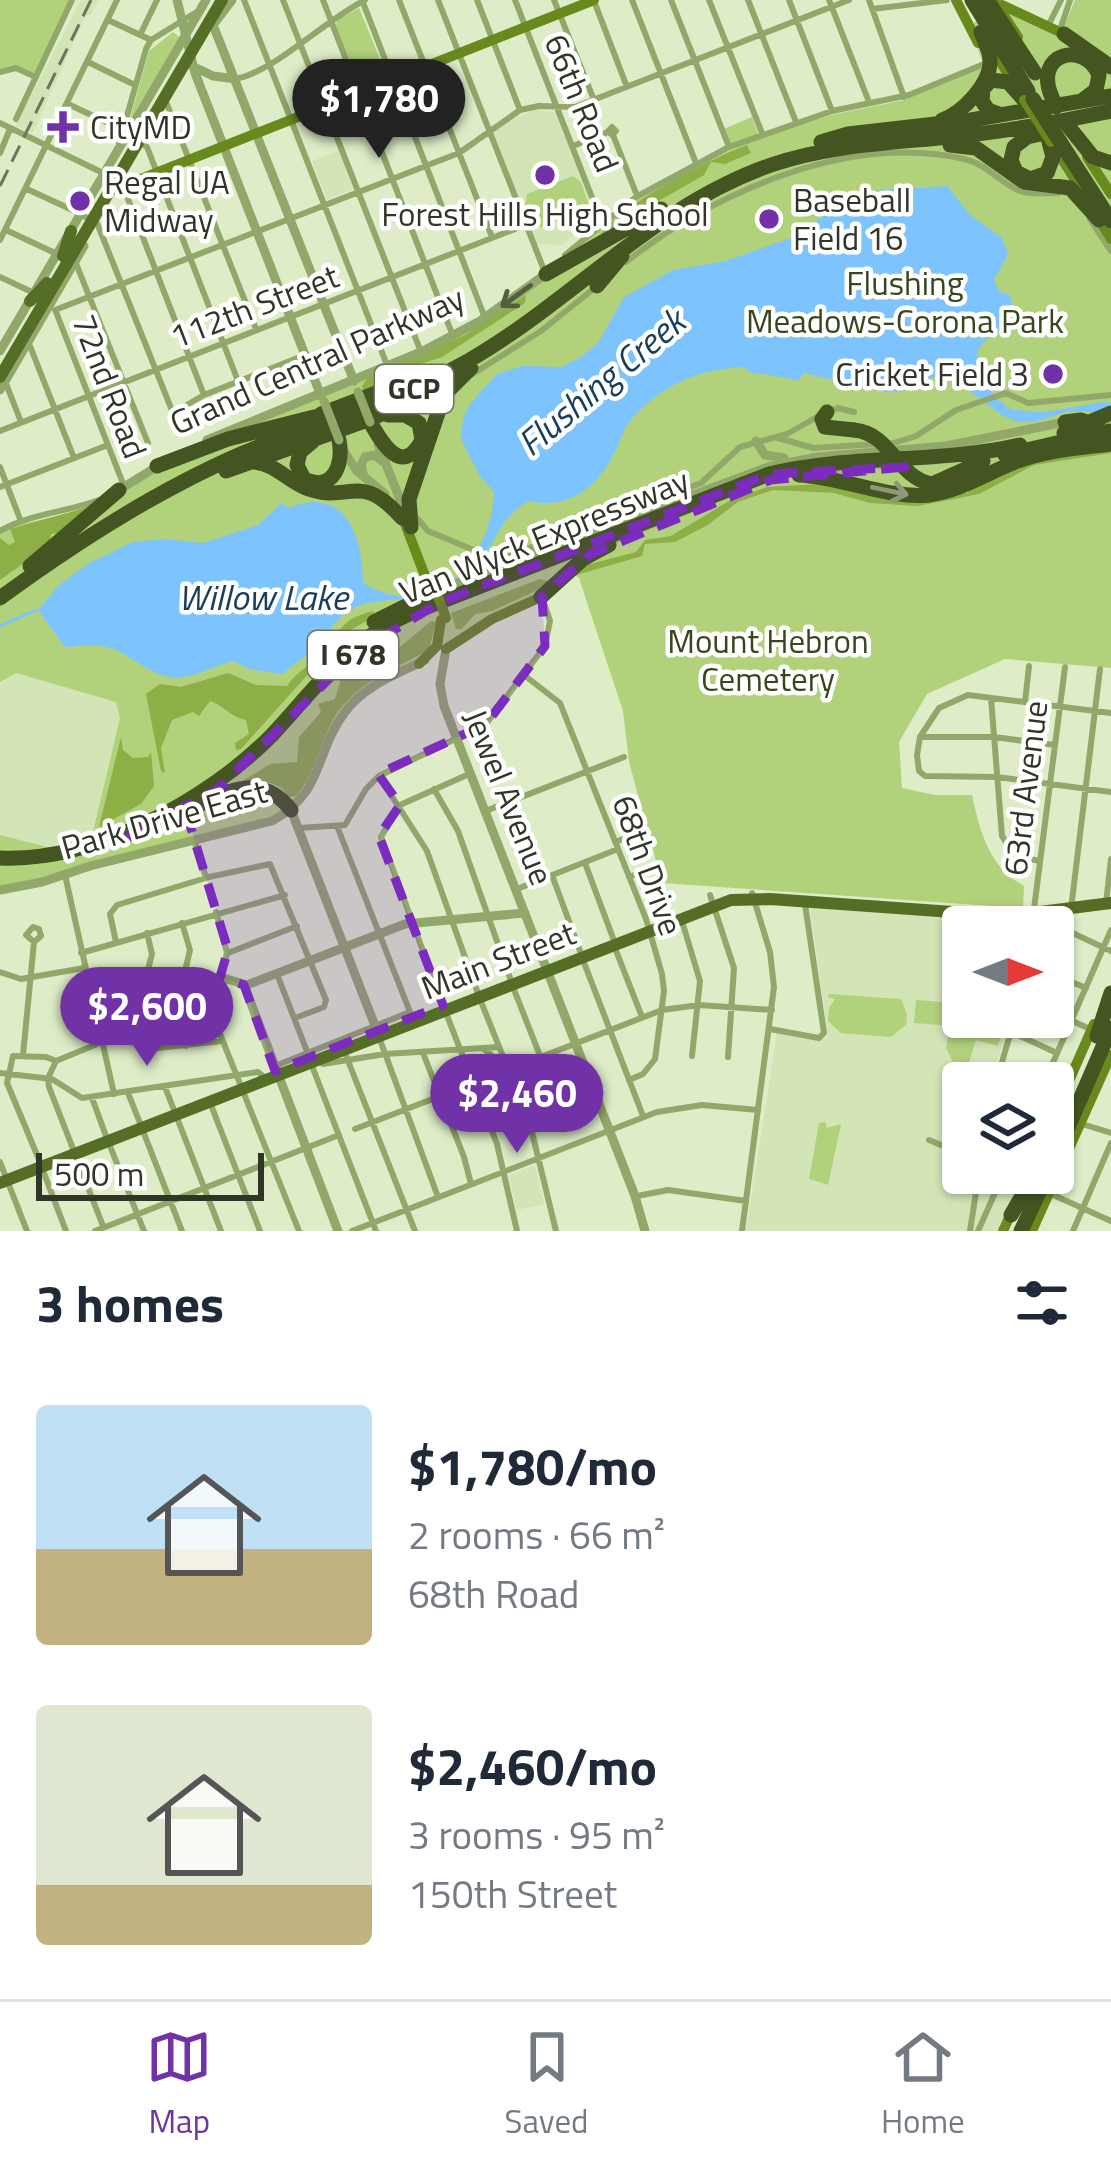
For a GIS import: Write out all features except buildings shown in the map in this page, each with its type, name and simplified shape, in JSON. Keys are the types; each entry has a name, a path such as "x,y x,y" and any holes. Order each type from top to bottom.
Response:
{"highway":[{"path":"972,1 1035,74"},
{"path":"972,1 1108,209"},
{"path":"1055,27 1111,67"},
{"path":"812,145 848,134 946,119 960,110 989,70 990,57 981,32"},
{"path":"914,125 1041,101 1108,111"},
{"path":"847,146 947,145 1060,136 1108,111"},
{"name":"Grand Central Parkway","path":"0,588 118,510 205,461 407,381 476,346 661,214 738,170 856,136 1108,111"},
{"name":"Grand Central Parkway","path":"0,598 151,500 239,454 421,386 480,354 553,303 661,214 711,191 762,169 847,146 985,134 1108,111"},
{"path":"1060,136 1111,163"},
{"path":"947,145 976,148 1024,182 1067,187 1108,209"},
{"path":"546,274 661,214"},
{"path":"597,286 661,214"},
{"path":"407,522 409,501 448,389 553,303"},
{"path":"151,500 332,438 436,389 474,365"},
{"path":"827,412 824,425 840,435 878,437 916,479 954,484 982,477"},
{"path":"157,466 234,437 314,417"},
{"path":"796,475 836,478 916,495 948,491 1026,458 1089,445 1094,429 1086,421 1065,422"},
{"path":"425,451 440,425"},
{"path":"1073,449 1111,428"},
{"name":"Van Wyck Expressway","path":"0,860 74,852 173,807 219,780 269,737 338,659 372,633 487,583 770,474 812,466 1004,452 1111,428"},
{"name":"Van Wyck Expressway","path":"0,860 63,862 118,842 197,802 274,742 343,664 382,634 630,524 796,475 950,464 1111,428"},
{"path":"932,484 1004,452"},
{"path":"856,454 1004,452"},
{"path":"245,464 267,464 315,490 372,491 407,522"},
{"path":"29,567 121,488"},
{"path":"487,583 630,524"},
{"path":"541,597 630,524"},
{"path":"307,694 332,659 363,629 400,605 434,592"},
{"path":"118,842 241,787 268,789 291,810"},
{"path":"1100,1057 1111,991"},
{"path":"1100,1057 1111,1012"},
{"path":"1074,1115 1111,1028"},
{"path":"1074,1105 1111,1037"},
{"path":"1019,1228 1031,1194"},
{"path":"1019,1228 1031,1194"}],"main road":[{"path":"32,297 53,280 115,181 133,136 214,0"},
{"path":"115,181 138,178 593,0"},
{"path":"972,1 1055,27"},
{"path":"972,1 981,32 1041,101"},
{"path":"960,110 985,64 972,1"},
{"path":"155,124 188,46"},
{"path":"1035,74 1041,101"},
{"path":"133,136 165,100"},
{"path":"1060,136 1108,209 1111,239"},
{"path":"0,364 89,218"},
{"path":"69,256 71,231"},
{"path":"2,382 15,337"},
{"name":"Jewel Avenue","path":"407,522 445,623 446,649"},
{"name":"Park Drive East","path":"446,649 541,597"},
{"path":"445,623 454,638 463,638"},
{"path":"419,664 439,642 445,623"},
{"name":"Main Street","path":"175,1113 271,1070 346,1055 377,1031 712,900 753,896 942,910"},
{"name":"Main Street","path":"647,928 712,900"},
{"name":"Main Street","path":"1074,909 1108,903"},
{"path":"1074,1070 1111,991"},
{"name":"Main Street","path":"310,1060 411,1015 444,1007"},
{"path":"1074,1142 1100,1057"},
{"name":"Main Street","path":"3,1175 209,1102 240,1083"},
{"path":"1019,1228 1051,1194"}],"street":[{"path":"0,148 7,125 72,0"},
{"path":"0,240 118,0"},
{"path":"140,35 157,0"},
{"name":"Jewel Avenue","path":"177,0 223,145 322,397 332,438 407,522"},
{"path":"188,46 198,11 214,0"},
{"path":"188,46 232,0"},
{"path":"244,0 388,367"},
{"path":"283,0 421,352"},
{"path":"323,0 454,336"},
{"path":"108,20 151,40 188,46 213,76 236,79 270,66 299,41 363,0 485,318"},
{"path":"399,0 493,238"},
{"path":"438,0 546,274"},
{"path":"477,0 520,110"},
{"name":"66th Road","path":"515,0 602,221"},
{"path":"554,0 594,100"},
{"path":"593,0 627,87"},
{"path":"632,0 696,163"},
{"path":"671,0 729,147"},
{"path":"710,0 762,134"},
{"path":"748,0 796,122"},
{"path":"788,0 832,111"},
{"path":"0,351 52,309 459,153 520,110 559,109 594,100 797,21 830,3 850,0"},
{"path":"1016,14 1022,0"},
{"path":"1055,27 1065,0"},
{"path":"904,97 872,3 972,1"},
{"path":"830,3 869,102"},
{"name":"Jewel Avenue","path":"213,25 372,420 407,522"},
{"path":"133,136 134,85 151,40"},
{"path":"88,62 134,85"},
{"name":"Grand Central Parkway","path":"602,221 729,147 832,111 904,97 985,64"},
{"path":"0,73 16,68 36,77"},
{"path":"165,100 257,330"},
{"path":"68,104 133,136 156,171 238,382"},
{"path":"155,124 118,149 115,181 205,395"},
{"path":"7,125 115,181"},
{"path":"573,146 611,134 636,193"},
{"path":"840,435 630,524 499,562 425,530 414,512 440,425 459,384 541,331 671,230 752,188 815,167 893,155 963,158 1022,191 1070,196 1111,251"},
{"name":"Grand Central Parkway","path":"0,532 21,521 74,510 246,422 356,386 454,336 546,274 636,193 685,164 696,163"},
{"path":"27,189 89,218 122,284 173,413 205,395 305,355"},
{"path":"71,231 89,218"},
{"name":"112th Street","path":"0,430 526,224"},
{"path":"6,230 69,256 148,443"},
{"path":"15,337 32,297 69,256"},
{"path":"52,309 69,256"},
{"name":"72nd Road","path":"0,277 32,297"},
{"name":"72nd Road","path":"52,309 121,488"},
{"path":"15,337 55,409 74,458"},
{"path":"2,382 22,422"},
{"path":"775,437 798,444 840,435 901,442 956,410 998,395 1008,393 1035,403 1111,395"},
{"path":"434,592 704,482 737,448 796,429 839,408 840,435 856,454 946,446 1089,416 1111,428"},
{"path":"796,429 792,436 798,444"},
{"path":"757,441 770,458 840,435"},
{"path":"3,486 108,445"},
{"path":"371,483 361,470 364,458 378,457 388,470"},
{"path":"0,467 3,486 21,521"},
{"path":"630,524 667,497"},
{"path":"411,1015 341,825 379,776 486,724 548,637 550,621 541,597"},
{"name":"Jewel Avenue","path":"446,649 441,693 645,1231"},
{"name":"Park Drive East","path":"0,890 259,826 291,810 314,783 334,731 350,706 379,682 446,649"},
{"path":"1025,702 1029,665"},
{"name":"63rd Avenue","path":"1042,906 1040,861 1065,667"},
{"path":"1071,906 1100,669"},
{"name":"68th Drive","path":"524,675 560,703 662,974 655,1060 650,1069 629,1080"},
{"path":"1111,713 968,695 939,708 920,736 917,754 921,774 997,777 1111,792"},
{"path":"991,698 1006,844 1018,858 1040,861"},
{"path":"920,736 994,737 1054,746"},
{"path":"488,810 624,757"},
{"path":"472,772 400,805 381,837 497,1144 517,1231"},
{"path":"379,776 427,850 478,994 508,1069 522,1091"},
{"path":"434,789 458,832 486,918 566,1122"},
{"path":"291,810 438,1197"},
{"path":"298,828 341,825"},
{"path":"517,889 585,862 632,836"},
{"path":"195,842 206,878"},
{"path":"1108,903 1111,859"},
{"path":"585,862 642,1017"},
{"path":"116,942 112,908 206,878 270,864 326,1004 295,1018"},
{"path":"629,877 650,869"},
{"path":"65,875 115,1094"},
{"path":"552,875 644,1117"},
{"path":"81,953 285,896"},
{"path":"742,1231 772,1010 770,952 753,896"},
{"path":"770,1029 822,1036 804,899"},
{"path":"712,900 734,963 735,1007 728,1057"},
{"path":"217,912 227,953 212,1008 299,1231"},
{"path":"220,977 242,984 414,922 525,913"},
{"path":"681,917 695,957 699,1004 692,1056"},
{"path":"182,923 190,950 176,1009 186,1047"},
{"path":"227,953 297,926"},
{"path":"1074,1014 1107,950 1111,930"},
{"path":"147,933 152,954 140,1010 148,1049 223,1041"},
{"path":"1074,935 1107,950"},
{"path":"34,942 19,1055 8,1082 66,1231"},
{"path":"0,972 21,979 85,968"},
{"path":"277,974 375,1227"},
{"path":"1074,983 1086,988"},
{"path":"242,984 271,1070 338,1231"},
{"path":"355,1129 662,1010 699,1004 772,1010"},
{"path":"1074,1022 1092,1030"},
{"path":"1024,1038 1057,1053"},
{"path":"1052,1062 1064,1038"},
{"path":"19,1055 56,1061 102,1042"},
{"path":"416,1231 346,1055 499,1047"},
{"path":"484,1049 508,1069"},
{"path":"422,1051 470,1184"},
{"path":"56,1061 48,1078 101,1230 339,1136"},
{"path":"518,1066 556,1231"},
{"path":"0,1077 48,1078 74,1095 92,1098 240,1083"},
{"path":"165,1087 221,1231"},
{"path":"128,1093 182,1231"},
{"path":"92,1098 144,1231"},
{"path":"209,1102 260,1231"},
{"path":"352,1231 375,1227 438,1197 644,1117 702,1105 758,1110"},
{"path":"1082,1124 1111,1133"},
{"path":"929,1140 942,1145"},
{"path":"1073,1231 1111,1144"},
{"path":"3,1175 27,1231"},
{"path":"635,1196 668,1190 746,1201"},
{"path":"974,1231 975,1194"},
{"path":"974,1231 994,1194"},
{"path":"1051,1194 1111,1221"},
{"path":"971,1213 984,1217"}],"highlighted area":[{"path":"905,467 771,480 591,554 542,597 545,646 486,724 378,774 400,805 379,836 443,1005 275,1071 244,985 220,977 228,950 186,812 118,842 218,789 355,653 441,602 769,474"}],"shaded area":[{"path":"81,0 99,0 86,15 33,133 15,126"},
{"name":"Forest Hills High School","path":"536,109 557,113 597,217 562,245 536,244 494,133 502,124"},
{"path":"339,151 353,189 327,200 312,161"},
{"path":"16,672 122,700 123,715 93,841 55,849 0,836 0,682"},
{"path":"810,907 942,916 942,1038 1004,1038 997,1062 942,1062 942,1194 1015,1194 999,1231 746,1231 777,1033 828,1038"},
{"path":"535,1165 544,1204 517,1210 509,1175"}],"green space":[{"path":"0,0 70,0 35,73 16,65 0,69"},
{"name":"Flushing Meadows-Corona Park","path":"990,0 1060,36 1075,0 1111,0 1111,668 1005,659 927,694 899,742 902,788 935,795 972,795 994,859 1024,886 1023,906 662,883 629,762 623,711 575,575 354,697 309,785 266,819 0,886 0,835 55,849 92,836 120,718 116,702 16,673 0,682 0,533 77,511 156,467 366,378 485,318 637,197 731,150 724,129 752,117 759,136 904,100 984,66 969,25"},
{"path":"359,8 380,59 353,69 336,26 337,20"},
{"path":"173,32 179,37 129,122 149,51"},
{"path":"747,145 751,153 725,164 711,162 704,175 601,234 647,196 690,171"},
{"path":"573,176 581,182 590,208 535,229 525,205 527,194"},
{"path":"526,295 525,303 442,357 408,368 364,392 367,379 465,335"},
{"path":"1111,450 1034,465 979,494 918,506 870,503 834,493 773,490 738,502 675,542 645,544 642,556 573,576 575,568 636,552 645,540 671,536 729,501 767,487 819,484 968,493 970,486 1030,462"},
{"path":"88,507 67,531 51,534 49,545 0,580 0,538 9,545 15,542 10,529"},
{"path":"540,579 548,581 542,588 475,614 462,629 456,629 451,613"},
{"path":"374,611 373,617 344,634 241,749 236,750 235,743 249,734 246,720 215,703 210,701 199,716 193,712 172,720 161,748 165,773 161,771 146,694 160,684 181,687 228,673 256,685 287,686 345,624"},
{"path":"431,621 436,622 429,650 377,678 342,706 296,796 288,797 280,787 268,783 241,782 270,764 297,762 299,737 321,712 318,704 335,699 342,675 364,677"},
{"path":"121,737 123,750 133,758 148,757 151,752 154,786 141,804 99,827"},
{"path":"829,994 901,999 906,1025 891,1037 841,1033 828,1021 835,999"},
{"path":"916,1000 942,1002 942,1025 914,1023"},
{"path":"948,1038 1000,1038 998,1046 976,1040 969,1062 953,1062 946,1048"},
{"path":"825,1122 827,1128 841,1124 828,1185 809,1179 819,1123"}],"water":[{"name":"Willow Lake","path":"947,186 970,215 1002,238 1008,254 994,281 999,291 1010,295 1013,309 1002,329 977,352 979,371 991,390 1012,410 1045,412 1103,402 1111,403 1111,412 1066,412 1034,422 1017,421 1003,416 954,379 935,377 900,392 888,392 803,373 799,380 749,372 745,367 711,371 681,381 641,409 627,425 602,473 582,492 558,502 529,501 516,509 478,567 458,586 432,596 358,606 283,674 249,669 233,661 186,676 161,675 112,649 65,647 38,610 58,586 89,563 133,542 203,543 258,525 281,503 289,508 324,503 337,509 354,533 363,583 389,594 434,591 470,562 490,517 494,492 479,475 461,439 469,405 497,374 522,366 561,367 581,357 598,343 624,297 673,270 725,261 791,238 859,192"}],"waterway":[{"name":"Flushing Creek","path":"0,626 36,610"}],"railway":[{"path":"0,186 91,0"}],"place":[{"name":"CityMD","path":"63,127"},
{"name":"Forest Hills High School","path":"545,175"},
{"name":"Regal UA Midway","path":"80,201"},
{"name":"Baseball Field 16","path":"769,219"},
{"name":"Cricket Field 3","path":"1053,374"}],"park label":[{"name":"Mount Hebron Cemetery","path":"768,660"}]}
